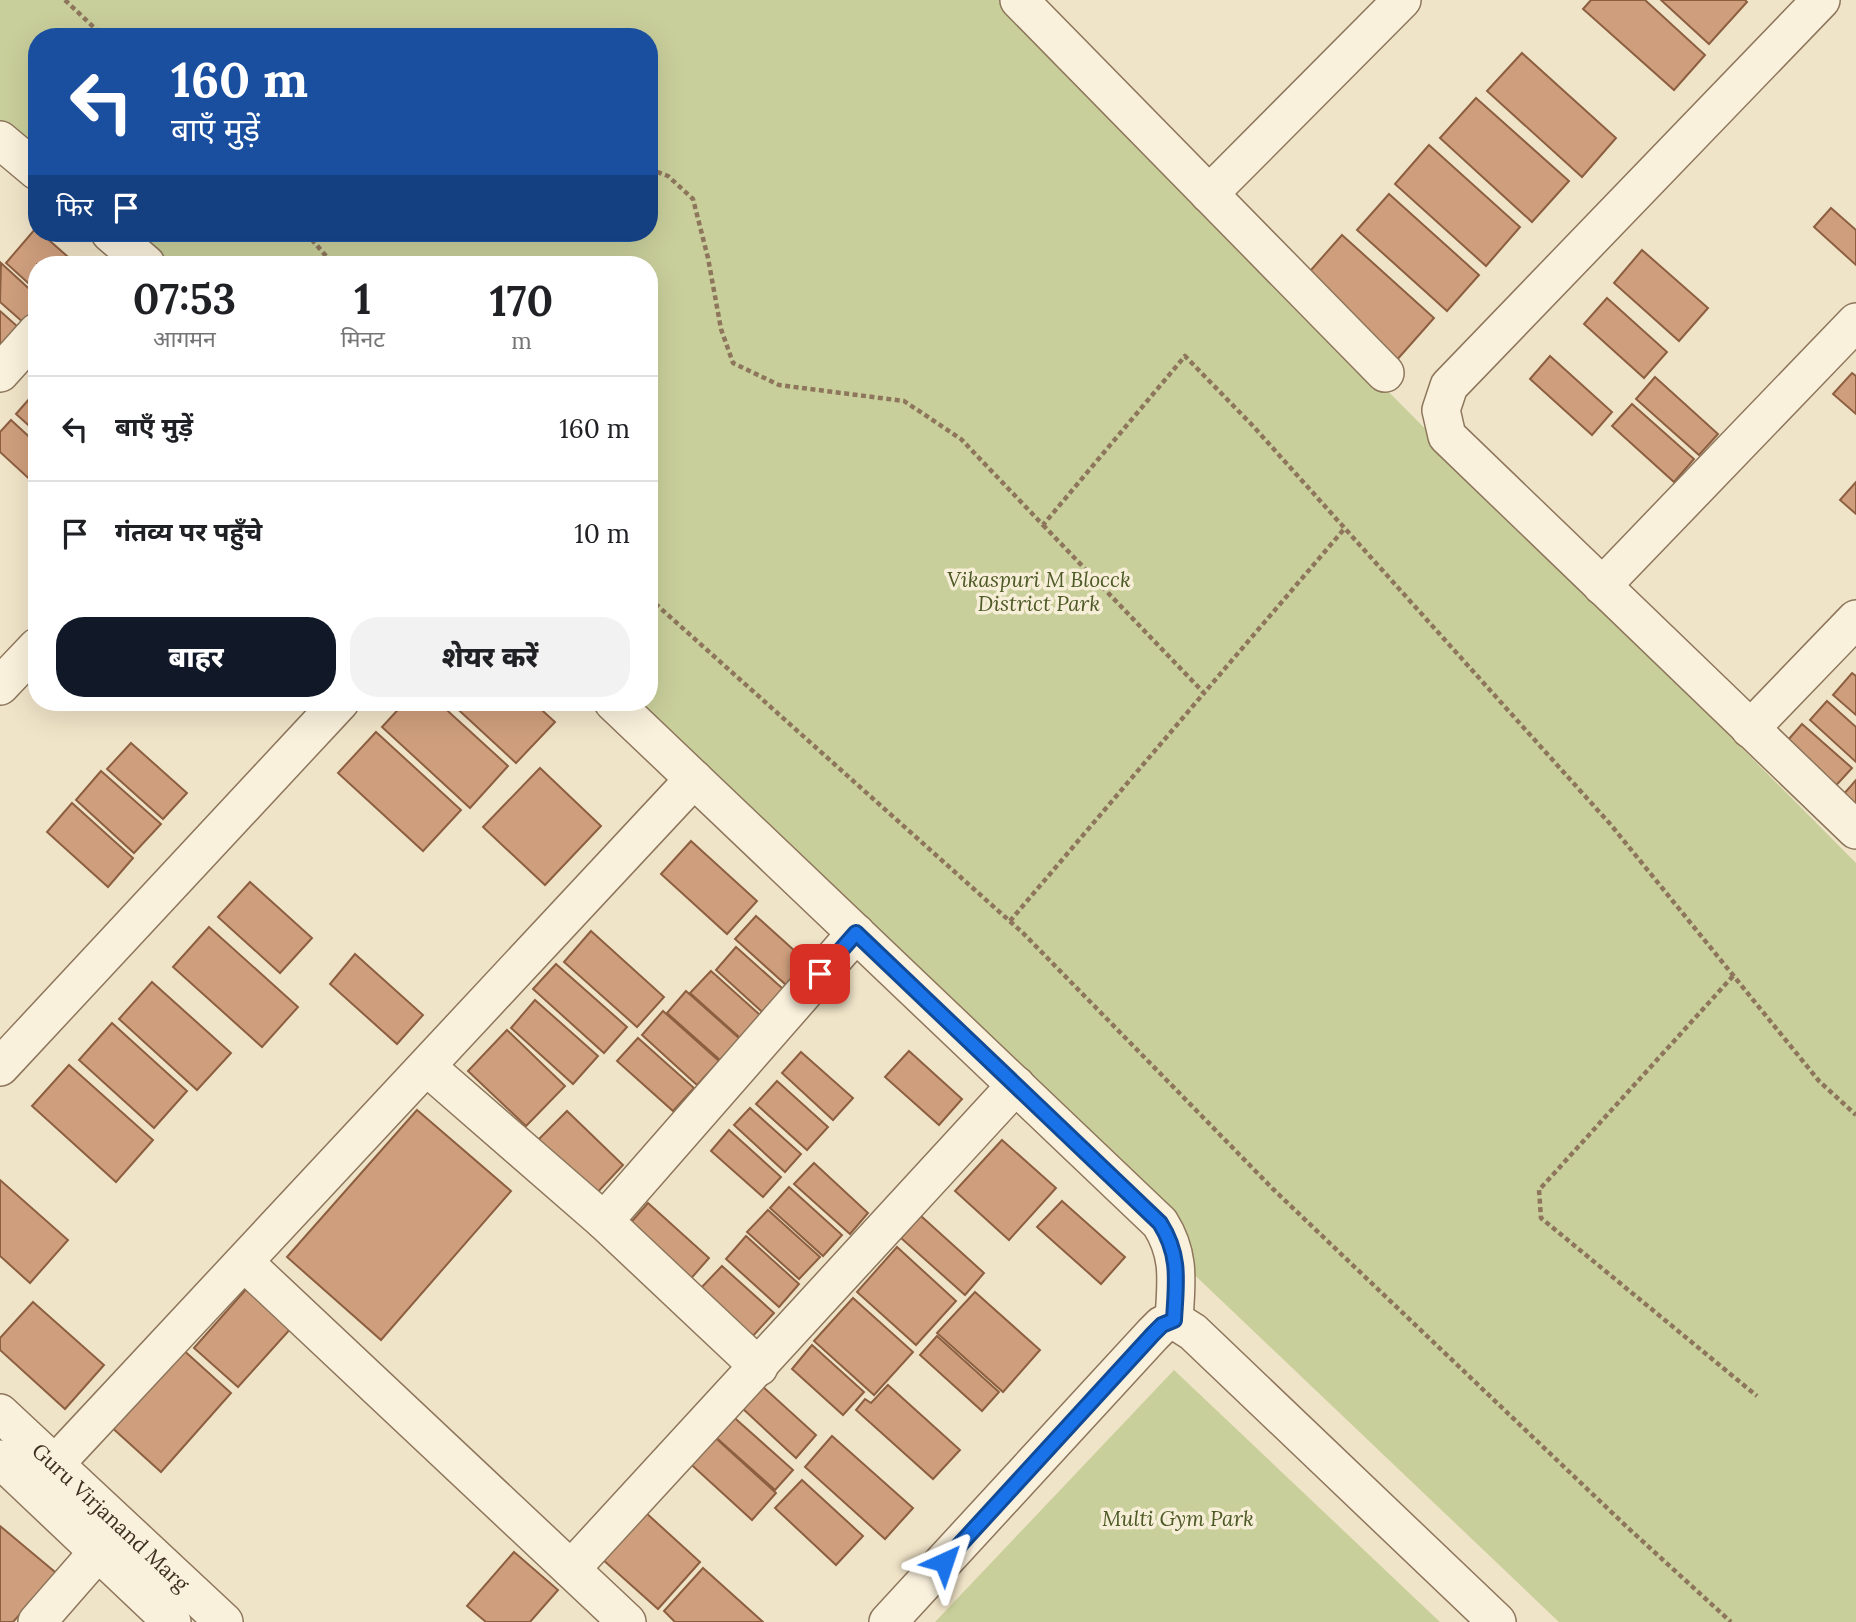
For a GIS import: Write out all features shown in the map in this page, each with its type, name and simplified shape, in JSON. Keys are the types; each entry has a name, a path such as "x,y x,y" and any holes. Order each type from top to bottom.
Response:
{"street":[{"path":"1209,194 1402,0"},
{"path":"1821,0 1449,386 1441,410 1447,436 1856,830"},
{"path":"1037,6 1209,194 1385,373"},
{"path":"0,141 28,164"},
{"path":"1602,586 1856,322"},
{"path":"0,373 28,342"},
{"path":"1750,729 1856,619"},
{"path":"0,686 28,656"},
{"path":"6,1049 331,711"},
{"path":"622,711 1160,1223 1171,1242 1177,1265 1174,1320"},
{"path":"55,1464 694,779"},
{"path":"604,1221 856,933"},
{"path":"427,1067 604,1221 758,1367"},
{"path":"571,1569 1016,1086"},
{"path":"244,1262 627,1622"},
{"path":"888,1622 1153,1334 1162,1325 1174,1320"},
{"path":"1174,1320 1193,1332 1497,1622"},
{"name":"Guru Virjanand Marg","path":"0,1413 224,1622"},
{"name":"Guru Virjanand Marg","path":"0,1459 172,1622"},
{"path":"37,1622 98,1552"}],"path":[{"path":"65,0 95,28"},
{"path":"658,172 667,176 693,199 708,258 720,329 733,363 779,385 904,401 961,439 1204,693"},
{"path":"314,242 326,256"},
{"path":"1043,526 1185,356 1346,528 1611,825 1819,1082 1856,1115"},
{"path":"1010,921 1346,528"},
{"path":"658,606 1010,921 1273,1189 1627,1527 1731,1622"},
{"path":"1733,976 1539,1190 1541,1218 1757,1396"}],"green space":[{"name":"Vikaspuri M Blocck District Park","path":"0,0 1000,0 1856,863 1856,1622 1559,1622 602,711 658,711 658,256 125,256 111,242 658,242 658,28 28,28 28,163 0,137"},
{"name":"Multi Gym Park","path":"1174,1370 1440,1622 935,1622"}],"building":[{"path":"1591,0 1645,0 1705,55 1674,90 1583,9"},
{"path":"1661,0 1745,0 1747,2 1709,44"},
{"path":"1522,53 1616,138 1582,177 1487,91"},
{"path":"1476,98 1569,181 1532,222 1440,138"},
{"path":"1429,145 1520,227 1486,266 1395,184"},
{"path":"1389,194 1479,275 1447,311 1357,230"},
{"path":"1831,208 1856,230 1856,265 1814,227"},
{"path":"1342,235 1434,318 1395,362 1303,279"},
{"path":"28,237 28,242 51,242 67,256 28,256 28,283 6,263"},
{"path":"1642,250 1708,308 1679,341 1614,283"},
{"path":"1,263 28,288 28,327 0,302"},
{"path":"1607,298 1667,352 1644,378 1584,324"},
{"path":"0,311 27,335 0,351"},
{"path":"1550,356 1612,412 1592,435 1530,379"},
{"path":"1852,373 1856,376 1856,414 1833,394"},
{"path":"1655,377 1718,434 1699,455 1636,399"},
{"path":"28,400 28,425 16,414"},
{"path":"1632,404 1694,459 1674,482 1612,426"},
{"path":"11,420 28,436 28,478 0,452 0,432"},
{"path":"1856,482 1856,514 1840,500"},
{"path":"1852,673 1856,676 1856,715 1833,695"},
{"path":"1827,701 1856,727 1856,762 1810,720"},
{"path":"397,711 448,711 508,766 470,808 382,727"},
{"path":"460,711 543,711 555,722 516,763"},
{"path":"1802,724 1852,768 1830,792 1781,748"},
{"path":"376,732 461,810 423,851 338,773"},
{"path":"131,743 187,793 163,819 107,769"},
{"path":"540,768 601,826 545,885 483,827"},
{"path":"101,771 161,824 134,853 76,800"},
{"path":"1856,780 1856,820 1836,803"},
{"path":"72,803 133,858 108,887 47,832"},
{"path":"691,841 757,901 727,934 661,874"},
{"path":"250,882 312,938 280,973 218,917"},
{"path":"756,916 816,970 795,993 735,939"},
{"path":"209,927 298,1007 262,1047 173,967"},
{"path":"591,931 664,997 637,1027 564,962"},
{"path":"736,947 792,997 771,1020 716,970"},
{"path":"355,954 423,1015 397,1044 330,984"},
{"path":"556,964 627,1027 604,1053 533,989"},
{"path":"711,971 769,1023 748,1045 690,993"},
{"path":"152,982 231,1053 197,1090 119,1019"},
{"path":"686,991 740,1039 720,1060 667,1013"},
{"path":"535,1000 598,1056 573,1084 511,1028"},
{"path":"663,1011 719,1061 697,1085 642,1035"},
{"path":"112,1023 187,1091 154,1128 79,1060"},
{"path":"507,1030 565,1086 526,1126 468,1071"},
{"path":"638,1038 694,1088 673,1111 617,1061"},
{"path":"909,1051 962,1099 939,1125 885,1077"},
{"path":"801,1052 853,1098 833,1120 782,1073"},
{"path":"69,1065 153,1140 116,1182 32,1106"},
{"path":"777,1081 828,1127 807,1150 756,1104"},
{"path":"750,1108 801,1154 785,1172 734,1125"},
{"path":"417,1110 511,1191 381,1340 287,1257"},
{"path":"567,1111 623,1165 593,1197 536,1142"},
{"path":"729,1130 781,1177 763,1197 711,1151"},
{"path":"1002,1140 1056,1188 1009,1240 955,1191"},
{"path":"814,1163 868,1213 850,1234 794,1184"},
{"path":"0,1180 68,1240 30,1283 0,1256"},
{"path":"789,1187 842,1235 823,1256 770,1208"},
{"path":"1062,1201 1125,1257 1101,1284 1037,1227"},
{"path":"648,1203 709,1258 687,1283 626,1228"},
{"path":"768,1210 820,1257 799,1279 747,1232"},
{"path":"921,1216 984,1273 965,1295 901,1238"},
{"path":"746,1236 799,1284 779,1307 726,1259"},
{"path":"897,1247 956,1301 916,1345 857,1292"},
{"path":"722,1266 774,1313 751,1338 699,1290"},
{"path":"249,1286 293,1326 238,1387 194,1348"},
{"path":"975,1292 1040,1350 1003,1392 937,1333"},
{"path":"853,1298 913,1352 874,1395 814,1341"},
{"path":"33,1302 104,1365 65,1409 0,1350 0,1338"},
{"path":"937,1336 999,1392 982,1411 920,1355"},
{"path":"812,1345 864,1392 843,1415 792,1369"},
{"path":"180,1347 231,1393 161,1472 109,1425"},
{"path":"888,1385 960,1450 933,1479 856,1410 865,1399 871,1403"},
{"path":"762,1386 816,1435 796,1458 742,1408"},
{"path":"729,1413 793,1470 775,1490 711,1433"},
{"path":"708,1431 776,1493 752,1520 684,1458"},
{"path":"832,1436 913,1508 885,1539 805,1467"},
{"path":"802,1480 863,1536 836,1565 775,1508"},
{"path":"645,1512 700,1562 658,1609 602,1559"},
{"path":"0,1526 55,1572 13,1622 0,1622"},
{"path":"514,1552 558,1590 530,1622 486,1622 467,1606"},
{"path":"703,1568 763,1622 675,1622 664,1611"}],"route":[{"path":"820,974 856,933 1160,1223 1171,1242 1177,1265 1174,1320 1162,1325 1153,1334 944,1562"}]}
